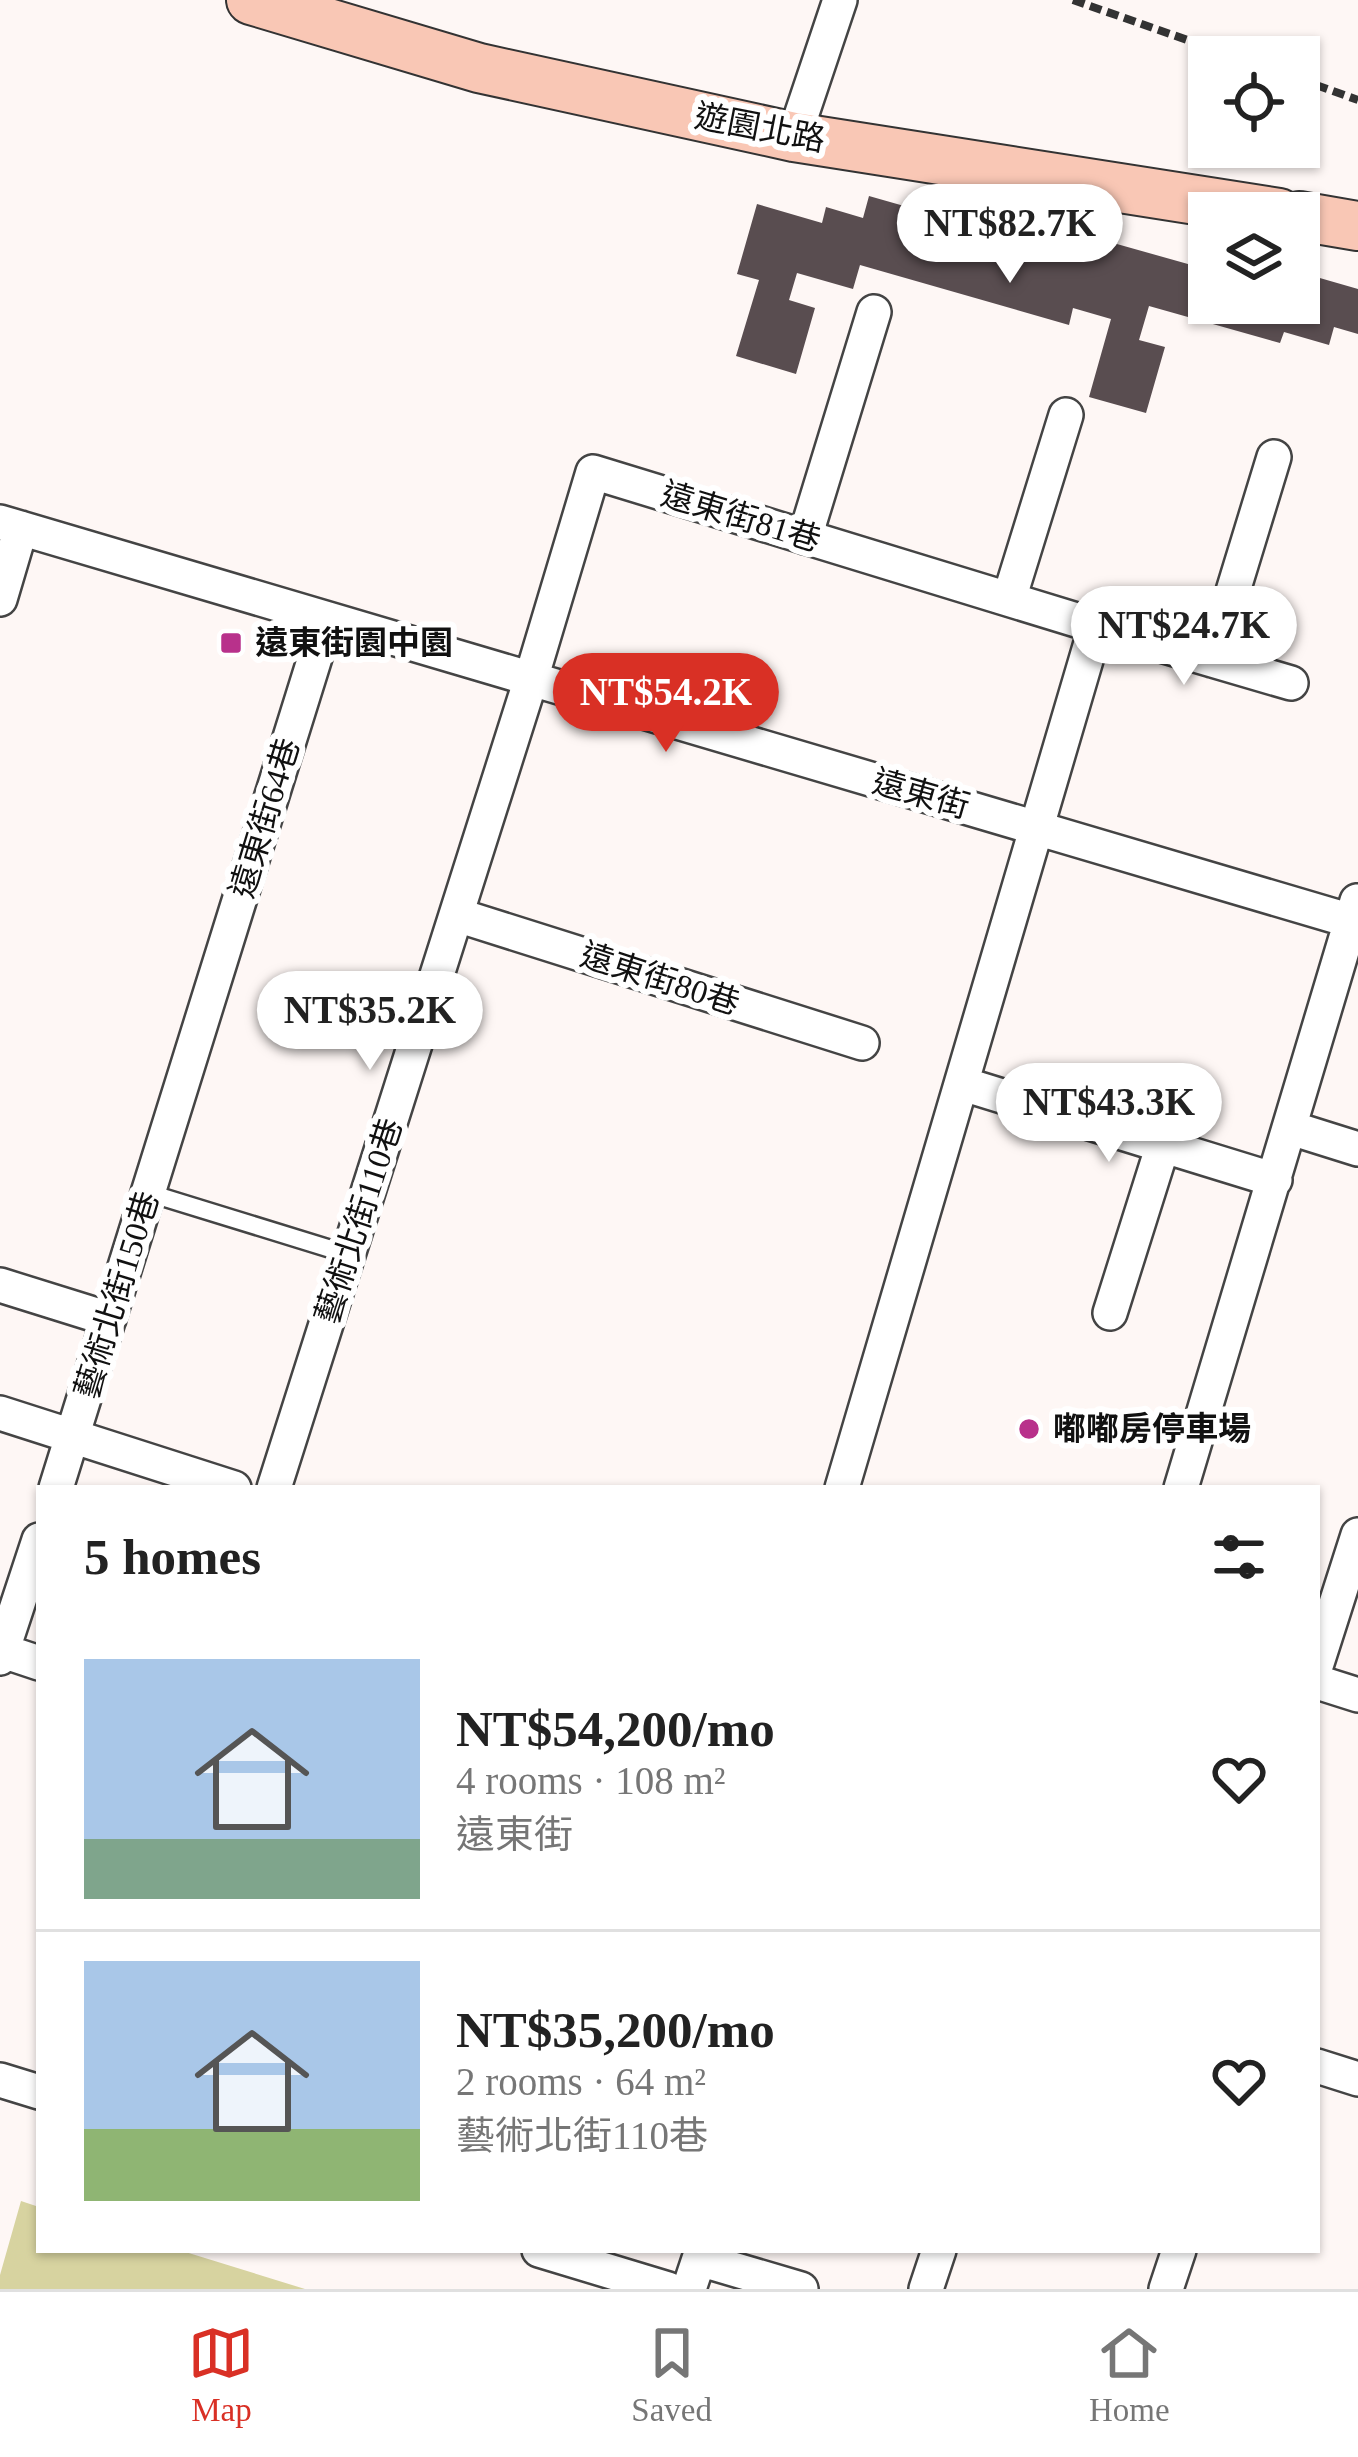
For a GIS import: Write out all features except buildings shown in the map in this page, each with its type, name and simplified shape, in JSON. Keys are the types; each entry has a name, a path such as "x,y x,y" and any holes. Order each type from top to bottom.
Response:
{"street":[{"name":"遊園北路","path":"250,0 479,68 794,137 1188,199"},
{"path":"794,137 840,0"},
{"path":"1320,220 1358,226"},
{"path":"806,537 874,312"},
{"path":"1010,599 1066,415"},
{"path":"1212,660 1274,457"},
{"name":"遠東街81巷","path":"531,679 593,472 1291,683"},
{"path":"0,599 11,525"},
{"name":"遠東街","path":"11,525 1037,829 1356,915"},
{"name":"遠東街64巷","path":"161,1154 327,619"},
{"path":"843,1485 1096,626"},
{"name":"藝術北街110巷","path":"275,1485 531,679"},
{"name":"遠東街80巷","path":"457,915 862,1043"},
{"path":"1182,1485 1356,915"},
{"path":"963,1084 1275,1180"},
{"path":"1291,1128 1358,1149"},
{"path":"1110,1313 1163,1145"},
{"name":"藝術北街150巷","path":"57,1485 161,1154"},
{"path":"0,1285 110,1319"},
{"path":"0,1413 225,1485"},
{"path":"1320,1655 1358,1535"},
{"path":"36,1549 1,1653 36,1662"},
{"path":"1320,1683 1358,1695"},
{"path":"1320,2067 1358,2079"},
{"path":"0,2080 36,2091"},
{"path":"548,2253 668,2289"},
{"path":"926,2289 938,2253"},
{"path":"1166,2289 1178,2253"},
{"path":"697,2266 801,2289"}],"lane":[{"path":"149,1193 347,1254"}],"path":[{"path":"1073,0 1188,40"},
{"path":"1320,86 1358,100"}],"shaded area":[{"path":"21,2201 36,2206 36,2253 189,2253 305,2289 0,2289"}],"place":[{"name":"遠東街園中園","path":"231,643"},
{"name":"嘟嘟房停車場","path":"1029,1429"}]}
